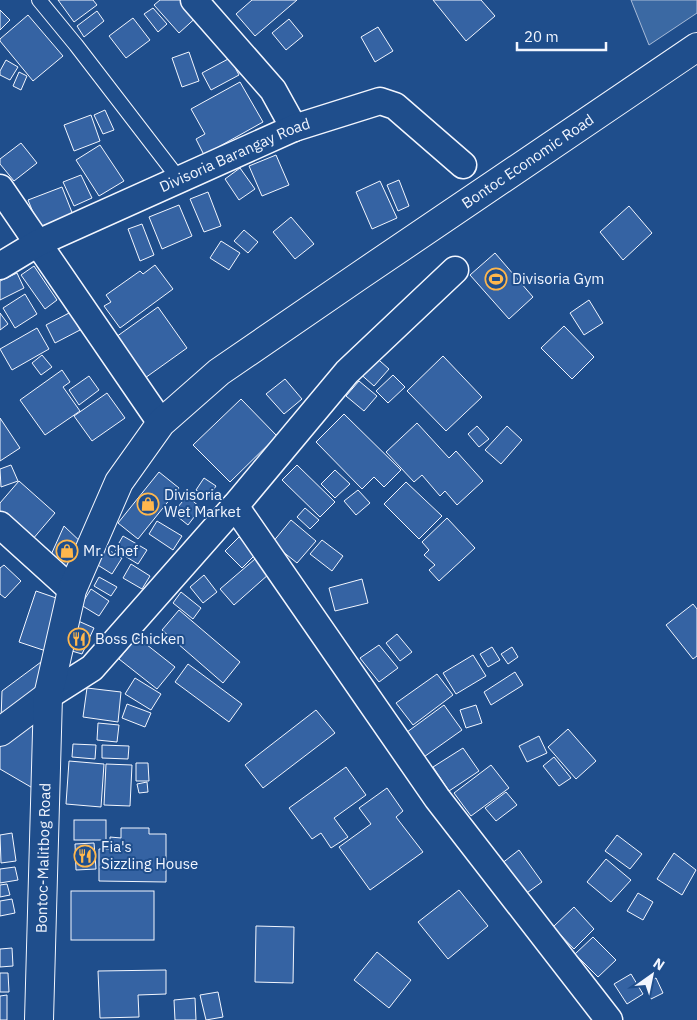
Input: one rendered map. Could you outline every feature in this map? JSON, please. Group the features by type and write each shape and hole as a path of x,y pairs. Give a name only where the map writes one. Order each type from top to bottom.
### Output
{"main road":[{"name":"Bontoc Economic Road","path":"161,423 219,372 697,47"},
{"name":"Bontoc-Malitbog Road","path":"39,1020 48,696 72,590 119,482 161,423"},
{"path":"0,732 48,696"}],"street":[{"path":"194,0 273,90 294,128"},
{"name":"Divisoria Barangay Road","path":"0,266 38,243 294,128 380,101 395,106 463,165"},
{"path":"0,188 161,423"},
{"path":"48,696 92,668 235,506 347,372 455,270"},
{"path":"235,506 437,798 609,1020"},
{"path":"0,525 72,590"}],"lane":[{"path":"39,0 179,179"}],"water":[{"path":"631,0 697,0 697,13 649,45"}],"building":[{"path":"58,0 93,0 97,5 74,22"},
{"path":"160,0 187,0 200,14 179,33 154,5"},
{"path":"252,0 297,0 255,36 236,14"},
{"path":"433,0 481,0 495,16 466,41"},
{"path":"153,8 167,24 158,32 144,14"},
{"path":"0,10 10,20 0,30"},
{"path":"97,11 104,21 84,37 77,26"},
{"path":"28,15 63,56 33,81 0,41"},
{"path":"133,18 150,40 126,58 109,36"},
{"path":"289,19 303,36 286,50 272,33"},
{"path":"378,27 393,51 375,62 361,37"},
{"path":"189,52 199,81 182,87 172,58"},
{"path":"230,58 239,75 211,90 202,73"},
{"path":"6,60 18,67 10,80 0,75"},
{"path":"19,72 27,76 21,90 13,86"},
{"path":"240,82 263,122 204,155 196,139 205,134 191,109"},
{"path":"105,110 114,130 103,134 94,115"},
{"path":"91,115 100,141 74,151 64,125"},
{"path":"21,143 37,163 14,181 0,164 0,159"},
{"path":"100,145 124,181 99,196 76,160"},
{"path":"276,155 289,185 262,196 249,166"},
{"path":"240,168 255,189 239,200 225,179"},
{"path":"81,175 92,198 74,206 63,182"},
{"path":"399,180 409,206 398,211 387,185"},
{"path":"380,181 397,218 372,229 356,192"},
{"path":"62,187 73,215 39,227 28,200"},
{"path":"208,192 221,226 204,232 190,199"},
{"path":"179,205 192,236 162,249 149,217"},
{"path":"629,206 652,233 623,260 600,232"},
{"path":"291,217 314,244 295,259 273,232"},
{"path":"142,224 154,255 140,261 128,229"},
{"path":"244,230 258,242 248,253 234,241"},
{"path":"221,241 240,253 229,270 210,258"},
{"path":"495,253 533,297 509,319 470,275"},
{"path":"155,265 173,289 120,328 104,306 111,302 106,295 140,271 143,274"},
{"path":"34,266 57,300 45,309 21,275"},
{"path":"17,273 24,288 0,300 0,281"},
{"path":"25,294 37,314 15,328 3,308"},
{"path":"589,300 603,323 584,335 570,313"},
{"path":"158,307 187,348 145,378 116,337"},
{"path":"71,312 80,330 55,343 46,325"},
{"path":"0,313 8,324 0,330"},
{"path":"564,326 594,357 572,379 541,348"},
{"path":"37,328 49,349 12,370 0,349"},
{"path":"372,354 389,369 374,386 357,371"},
{"path":"42,355 52,367 41,375 32,363"},
{"path":"443,356 482,397 446,431 407,391"},
{"path":"62,370 70,382 63,387 80,411 45,435 20,400"},
{"path":"393,375 405,387 388,403 376,391"},
{"path":"89,376 99,390 79,405 69,390"},
{"path":"285,379 302,399 284,414 266,394"},
{"path":"359,381 377,396 364,411 346,396"},
{"path":"107,393 125,418 92,441 74,416"},
{"path":"241,399 277,436 230,482 193,445"},
{"path":"344,414 401,470 384,487 374,477 362,489 316,442"},
{"path":"0,418 20,448 0,461"},
{"path":"417,423 449,458 456,451 483,481 457,505 445,491 440,496 422,475 414,482 386,452"},
{"path":"477,426 489,439 479,447 468,434"},
{"path":"507,426 522,440 501,464 485,450"},
{"path":"11,465 18,481 1,487 0,469"},
{"path":"297,465 335,502 320,517 282,480"},
{"path":"335,470 350,484 335,498 321,484"},
{"path":"159,472 179,488 138,539 118,523"},
{"path":"204,478 216,486 208,498 196,490"},
{"path":"19,481 55,513 32,540 0,512 0,503"},
{"path":"406,482 442,516 419,539 384,504"},
{"path":"358,490 370,503 356,515 344,501"},
{"path":"187,496 201,508 188,525 173,513"},
{"path":"305,508 319,520 310,529 297,517"},
{"path":"447,518 475,548 439,581 429,570 435,565 424,555 429,550 422,542"},
{"path":"291,520 316,541 297,563 272,543"},
{"path":"157,521 182,536 173,550 149,534"},
{"name":"Mr. Chef","path":"64,526 85,546 69,578 50,557"},
{"path":"123,536 147,550 138,564 115,550"},
{"path":"239,537 256,554 242,568 225,551"},
{"path":"322,540 343,556 332,571 310,554"},
{"path":"102,546 122,558 112,574 93,562"},
{"path":"255,559 269,574 234,605 220,589"},
{"path":"131,564 150,576 142,589 123,578"},
{"path":"4,565 21,581 5,598 0,594 0,568"},
{"path":"204,575 217,592 203,603 190,587"},
{"path":"99,577 117,587 111,596 94,586"},
{"path":"362,579 368,603 335,611 329,588"},
{"path":"91,589 109,601 99,616 81,605"},
{"path":"36,591 62,600 46,651 19,642"},
{"path":"181,592 201,608 193,619 173,603"},
{"path":"693,604 697,609 697,656 693,659 666,625"},
{"path":"179,610 240,662 223,683 162,630"},
{"name":"Boss Chicken","path":"76,620 94,628 82,654 65,649"},
{"path":"397,634 412,652 400,661 386,643"},
{"path":"137,637 175,667 157,689 119,659"},
{"path":"379,645 398,668 379,682 360,658"},
{"path":"492,647 500,660 488,667 480,654"},
{"path":"512,647 518,657 508,664 501,654"},
{"path":"473,655 486,676 456,694 443,673"},
{"path":"41,662 41,690 1,720 2,691"},
{"path":"188,664 242,704 229,722 175,682"},
{"path":"515,672 523,685 491,705 484,692"},
{"path":"437,674 453,695 413,725 396,703"},
{"path":"135,678 161,694 151,710 125,694"},
{"path":"87,688 121,692 118,722 83,717"},
{"path":"127,704 151,713 145,727 122,718"},
{"path":"444,705 462,730 421,759 403,735"},
{"path":"476,705 482,723 466,728 460,710"},
{"path":"41,710 36,790 0,769 0,744"},
{"path":"316,710 335,733 263,788 245,765"},
{"path":"98,723 119,725 117,742 97,740"},
{"path":"568,729 596,761 576,779 548,747"},
{"path":"539,736 547,753 527,762 519,746"},
{"path":"73,744 96,745 95,759 72,757"},
{"path":"102,745 129,746 128,759 102,758"},
{"path":"463,748 479,771 449,791 433,767"},
{"path":"554,757 571,778 559,786 543,766"},
{"path":"69,761 104,764 101,807 66,804"},
{"path":"136,763 148,763 149,781 136,781"},
{"path":"106,764 132,765 130,806 104,805"},
{"path":"491,765 509,788 471,816 454,793"},
{"path":"346,767 366,795 334,818 348,837 331,848 321,833 312,839 289,808"},
{"path":"147,782 148,792 139,793 137,784"},
{"path":"387,788 403,811 396,817 423,852 370,890 339,847 371,824 359,808"},
{"path":"506,792 517,805 496,821 485,808"},
{"path":"74,820 106,820 106,840 74,840"},
{"path":"121,828 149,828 149,834 166,834 166,882 99,881 99,849 110,849 110,837 121,838"},
{"path":"12,833 16,861 1,863 0,835"},
{"path":"617,835 642,854 630,869 605,851"},
{"name":"Fia's Sizzling House","path":"94,843 96,869 76,870 75,844"},
{"path":"519,850 542,882 524,895 501,864"},
{"path":"674,853 696,870 682,895 657,879"},
{"path":"606,859 631,880 611,902 587,882"},
{"path":"15,867 18,880 0,883 0,869"},
{"path":"7,884 10,895 0,897 0,885"},
{"path":"459,890 488,926 448,959 418,922"},
{"path":"71,891 154,891 154,940 71,940"},
{"path":"638,893 653,902 643,920 627,911"},
{"path":"12,899 15,913 0,916 0,901"},
{"path":"574,907 594,929 574,949 553,927"},
{"path":"256,926 294,927 293,983 255,982"},
{"path":"593,937 616,960 598,977 575,954"},
{"path":"12,948 13,966 0,967 0,949"},
{"path":"377,952 411,980 389,1008 354,980"},
{"path":"166,970 166,994 138,995 139,1017 100,1018 98,971"},
{"path":"0,973 8,973 9,992 0,992"},
{"path":"631,974 643,994 627,1004 614,984"},
{"path":"656,978 663,993 651,999 644,984"},
{"path":"218,992 223,1017 206,1020 200,995"},
{"path":"7,995 7,1020 0,1020 0,996"},
{"path":"195,998 196,1020 175,1020 174,1000"}],"place":[{"name":"Divisoria Gym","path":"496,279"},
{"name":"Divisoria Wet Market","path":"148,504"},
{"name":"Mr. Chef","path":"67,551"},
{"name":"Boss Chicken","path":"79,639"},
{"name":"Fia's Sizzling House","path":"85,856"}]}
